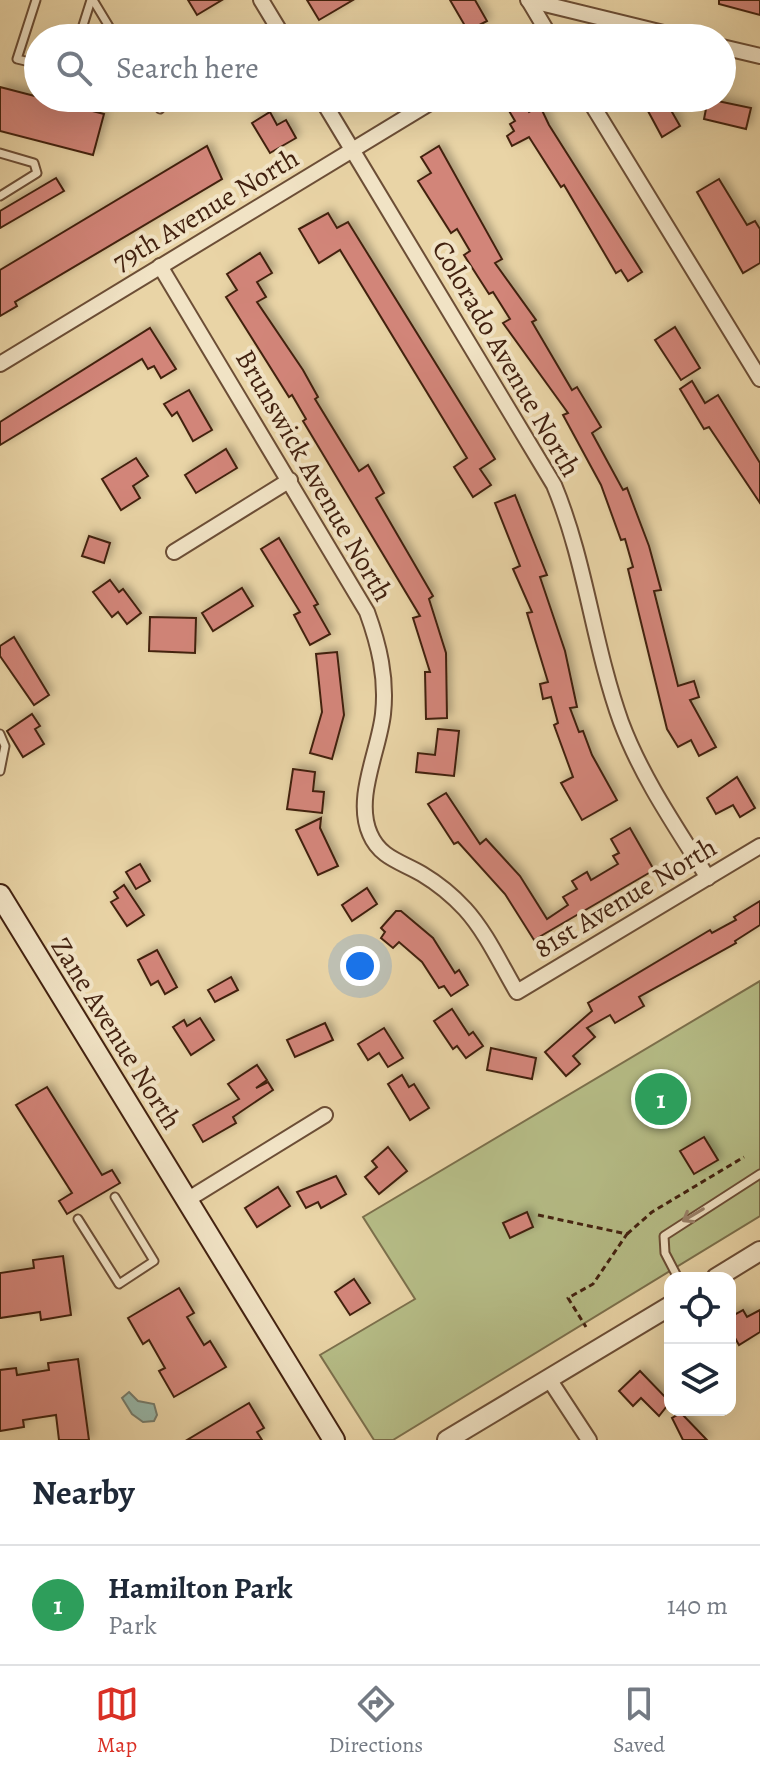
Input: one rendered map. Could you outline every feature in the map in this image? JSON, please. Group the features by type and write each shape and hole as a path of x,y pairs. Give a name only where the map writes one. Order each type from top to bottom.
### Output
{"main road":[{"name":"Zane Avenue North","path":"1,899 334,1440"}],"street":[{"path":"261,0 276,24"},
{"path":"528,0 539,24"},
{"path":"528,0 627,24"},
{"path":"736,50 760,56"},
{"name":"Colorado Avenue North","path":"329,112 554,485 572,528 609,681 630,743 653,790 708,878"},
{"name":"79th Avenue North","path":"0,364 415,112"},
{"path":"597,112 760,379"},
{"name":"Brunswick Avenue North","path":"160,266 352,581 379,643 384,676 384,711 365,800 370,836 388,857 422,874 467,911 517,992"},
{"path":"174,552 290,480"},
{"name":"81st Avenue North","path":"517,992 760,846"},
{"path":"187,1200 325,1115"},
{"path":"726,1272 760,1251"},
{"path":"447,1440 664,1310"},
{"path":"549,1379 589,1440"}],"lane":[{"path":"28,24 36,0"},
{"path":"84,24 92,0"},
{"path":"92,0 107,24"},
{"path":"24,37 17,59 24,61"},
{"path":"0,153 34,163 37,173 0,196"},
{"path":"0,734 5,746 0,771"},
{"path":"675,1272 665,1253 664,1236 760,1174"},
{"path":"78,1219 119,1284 154,1261 115,1197"}],"path":[{"path":"586,1327 568,1298 593,1284 627,1234 652,1212 744,1157"},
{"path":"538,1215 627,1234"}],"green space":[{"path":"760,981 760,1216 393,1440 374,1440 320,1355 415,1299 363,1217"}],"shaded area":[{"path":"129,1392 138,1401 154,1404 157,1415 154,1421 143,1422 132,1414 122,1398"}],"building":[{"path":"188,0 222,0 197,15"},
{"path":"307,0 353,0 319,20"},
{"path":"450,0 475,0 487,21 464,24"},
{"path":"719,0 760,0 760,15 719,4"},
{"path":"0,87 24,93 24,112 104,114 93,155 0,131"},
{"path":"736,105 751,108 746,129 704,119 705,112 736,112"},
{"path":"270,112 277,125 286,120 296,138 270,153 252,123"},
{"path":"510,112 543,112 642,272 628,281 621,270 616,273 564,185 561,187 529,137 512,146 507,136 514,131 510,124 515,121"},
{"path":"649,112 672,112 680,126 662,137"},
{"path":"207,146 222,179 15,302 17,306 0,316 0,270"},
{"path":"439,146 502,259 495,263 536,320 532,322 572,390 577,387 601,427 592,433 623,490 627,488 649,546 661,590 654,591 678,686 694,681 699,697 690,700 716,747 699,756 691,740 678,747 667,729 628,569 633,567 625,539 621,540 601,485 563,415 568,413 503,323 510,319 493,292 489,294 464,255 470,251 457,229 451,233 418,181 431,173 421,157"},
{"path":"56,178 64,191 0,228 0,211"},
{"path":"719,179 747,225 755,221 760,229 760,263 743,273 697,192"},
{"path":"328,213 337,228 348,222 495,459 480,469 491,485 473,497 454,467 467,458 340,250 319,263 299,229"},
{"path":"260,253 272,273 257,282 266,297 257,302 303,370 318,397 315,399 359,471 368,465 384,493 376,498 433,596 429,599 446,653 447,718 426,719 425,672 430,672 413,618 420,616 303,421 306,419 292,395 289,397 226,297 237,290 227,274"},
{"path":"675,327 700,368 681,380 655,340"},
{"path":"150,328 176,369 161,378 154,366 148,369 142,359 0,445 0,422"},
{"path":"692,381 705,403 718,395 760,463 760,503 709,427 704,429 680,389"},
{"path":"189,390 212,430 193,441 177,412 172,416 164,404"},
{"path":"226,449 237,468 196,493 185,475"},
{"path":"136,458 148,476 133,486 140,498 121,510 102,479"},
{"path":"515,495 547,575 540,577 565,651 577,707 570,708 579,732 583,731 592,755 617,800 582,820 561,783 573,777 554,725 558,723 551,697 543,699 540,684 548,682 527,613 532,612 513,569 520,566 495,503"},
{"path":"89,536 110,543 104,563 82,556"},
{"path":"279,538 318,604 314,606 330,634 310,645 294,615 300,612 261,549"},
{"path":"110,580 119,592 123,589 141,613 127,624 118,612 112,617 93,592"},
{"path":"242,588 253,606 213,631 202,613"},
{"path":"150,617 196,618 195,653 149,651"},
{"path":"14,637 49,695 34,705 0,656 0,646"},
{"path":"337,652 344,715 332,759 310,753 322,712 316,654"},
{"path":"32,714 40,726 35,729 44,744 23,757 7,731"},
{"path":"438,729 459,731 454,776 416,772 418,753 435,755"},
{"path":"293,769 315,772 313,791 324,792 322,813 287,809"},
{"path":"737,777 755,808 740,817 733,805 716,814 707,798"},
{"path":"446,793 480,844 486,839 520,876 547,919 568,905 563,897 577,889 572,881 587,872 591,880 618,864 613,856 619,853 611,839 630,828 654,870 534,940 505,894 458,842 454,844 428,804"},
{"path":"321,818 320,828 338,866 318,875 296,830"},
{"path":"140,864 150,881 136,889 126,872"},
{"path":"124,885 144,915 127,926 111,902 118,898 114,892"},
{"path":"367,888 377,904 352,921 342,905"},
{"path":"760,901 760,925 736,943 639,997 644,1006 615,1023 610,1015 587,1028 595,1037 573,1056 580,1064 566,1076 545,1052 592,1011 588,1003 710,930 712,933 736,920 734,917"},
{"path":"396,911 401,911 433,938 455,973 459,970 468,985 451,996 444,986 439,988 422,962 399,942 393,948 381,938 385,932 381,928"},
{"path":"157,950 177,987 165,994 158,981 151,985 138,960"},
{"path":"231,977 238,990 215,1002 208,990"},
{"path":"452,1009 469,1035 473,1032 483,1046 466,1058 457,1046 453,1049 434,1021"},
{"path":"200,1018 214,1040 191,1055 173,1027 184,1020 187,1026"},
{"path":"325,1023 333,1040 295,1057 287,1040"},
{"path":"384,1028 403,1058 388,1067 379,1053 368,1060 358,1044"},
{"path":"491,1048 536,1058 532,1079 487,1070"},
{"path":"257,1065 267,1080 256,1088 268,1082 273,1090 233,1117 236,1123 203,1142 193,1125 239,1099 228,1084"},
{"path":"402,1075 409,1087 414,1084 429,1108 410,1120 388,1084"},
{"path":"47,1087 102,1175 112,1170 120,1183 67,1214 59,1201 72,1193 16,1105"},
{"path":"704,1137 718,1160 694,1174 680,1151"},
{"path":"388,1147 407,1171 379,1194 365,1177 377,1167 372,1161"},
{"path":"336,1176 346,1194 321,1208 318,1202 306,1208 297,1192"},
{"path":"278,1187 290,1206 257,1227 245,1208"},
{"path":"527,1212 533,1227 510,1238 503,1223"},
{"path":"63,1256 71,1315 41,1320 40,1312 0,1318 0,1273 34,1268 33,1260"},
{"path":"354,1279 370,1303 350,1315 335,1292"},
{"path":"179,1288 194,1313 187,1317 204,1345 210,1341 226,1367 174,1397 159,1371 165,1368 149,1340 143,1344 128,1318"},
{"path":"743,1310 747,1317 760,1310 760,1332 739,1345 736,1340 736,1314"},
{"path":"78,1359 89,1440 59,1440 56,1415 23,1420 24,1427 0,1431 0,1370 16,1368 17,1375 49,1370 48,1363"},
{"path":"640,1371 664,1396 664,1410 659,1416 641,1398 633,1406 619,1391"},
{"path":"249,1403 264,1428 257,1432 262,1440 187,1440"},
{"path":"684,1416 707,1440 683,1440 672,1418"}],"place":[{"name":"Hamilton Park","path":"661,1099"}]}
